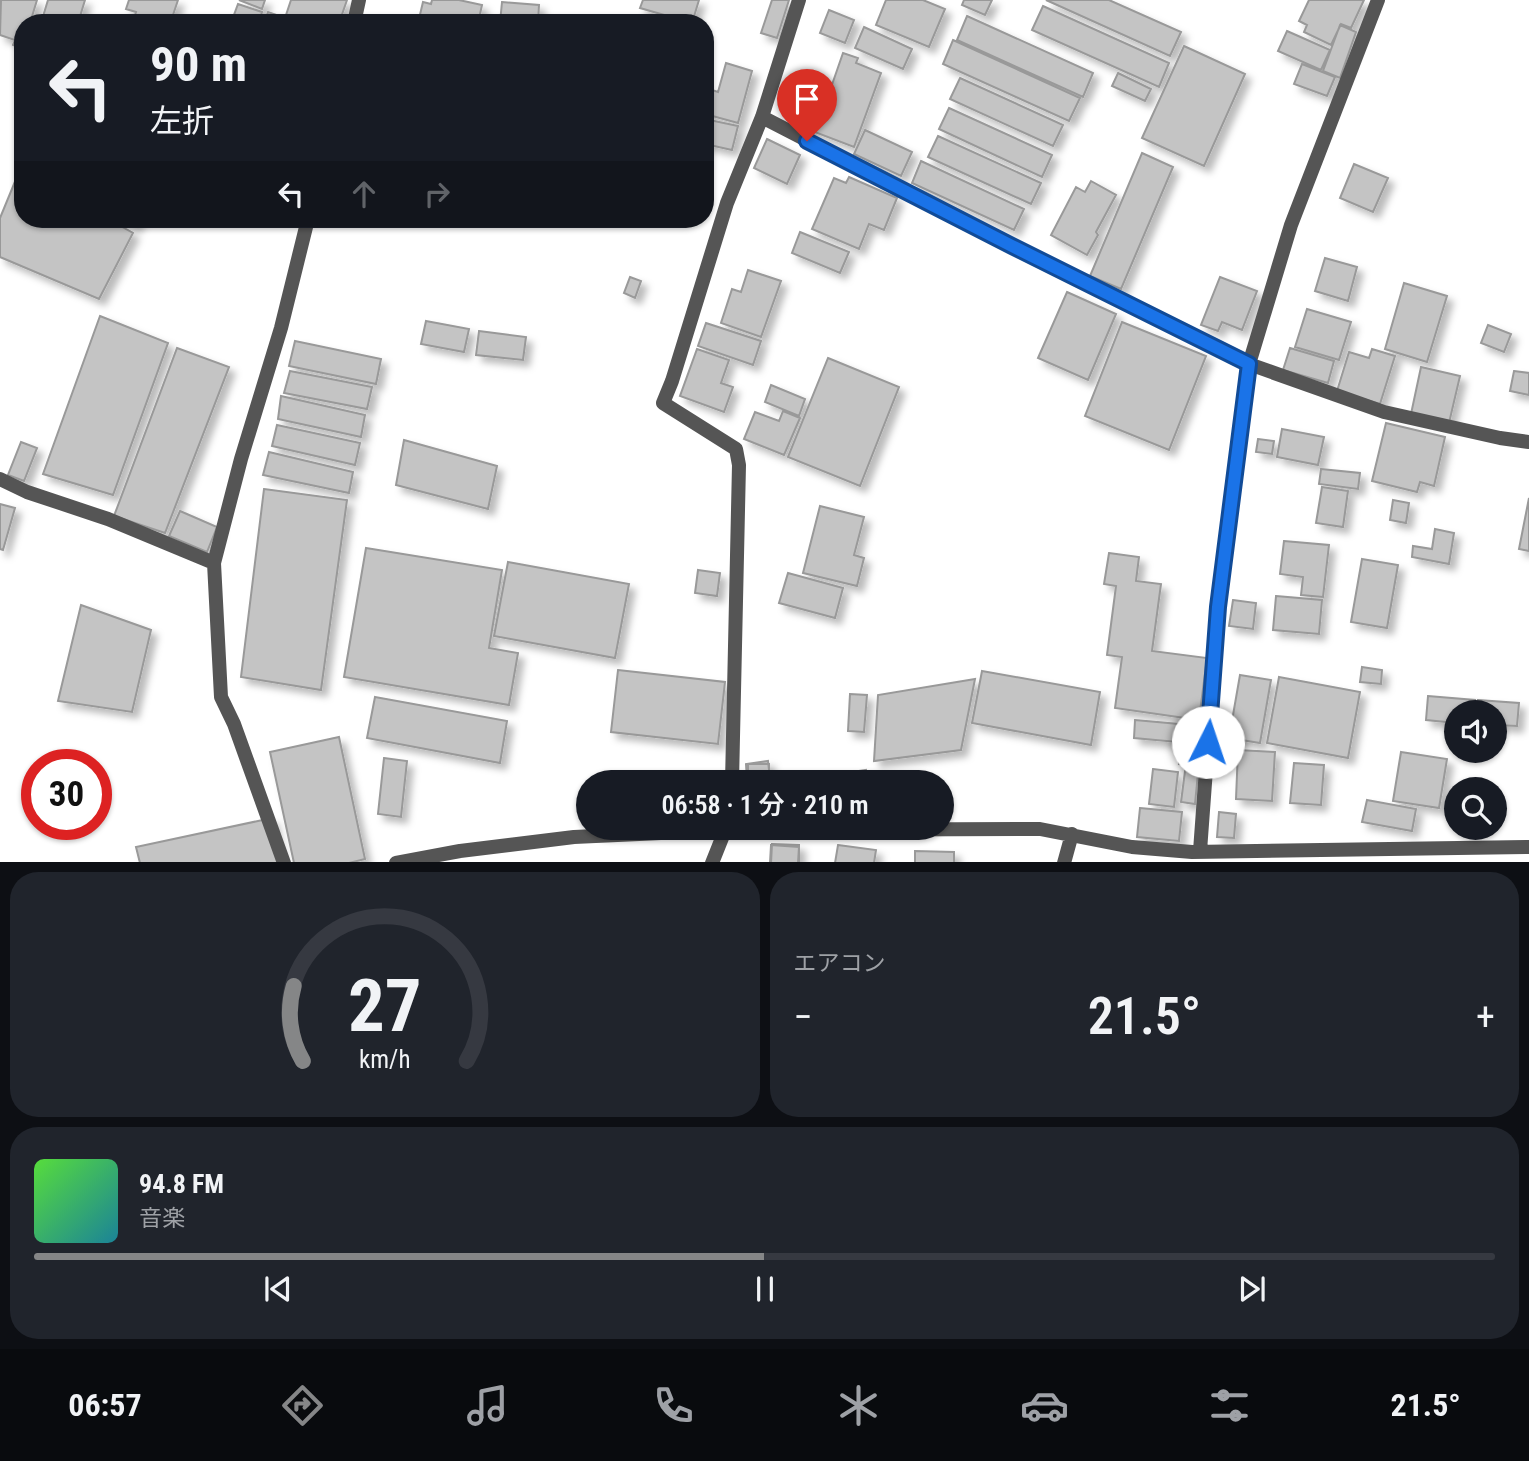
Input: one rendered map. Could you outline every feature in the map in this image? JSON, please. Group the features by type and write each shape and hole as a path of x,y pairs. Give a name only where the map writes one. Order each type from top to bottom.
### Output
{"street":[{"path":"732,770 739,465 736,449 663,404 727,204 762,117 800,0"},
{"path":"1195,855 1218,607 1249,364 1291,225 1378,0"},
{"path":"762,117 1249,364 1384,412 1529,442"},
{"path":"284,862 234,724 221,697 214,563 241,459 281,328 306,228"},
{"path":"0,479 27,492 108,519 214,563"},
{"path":"954,829 1040,829 1132,847 1195,855 1529,847"},
{"path":"1064,862 1072,834"},
{"path":"401,862 460,851 576,837"},
{"path":"712,862 721,840"}],"building":[{"path":"1,0 37,0 33,14 14,14 14,40 0,35"},
{"path":"48,0 85,0 81,14 44,14"},
{"path":"129,0 178,0 173,14 135,14 126,9"},
{"path":"239,0 265,0 262,9"},
{"path":"291,0 347,0 342,14 286,14"},
{"path":"432,0 459,0 482,5 480,14 420,14 423,2 431,4"},
{"path":"643,0 699,0 695,14 661,14 640,8"},
{"path":"772,0 789,0 777,38 761,33"},
{"path":"886,0 923,0 945,9 929,47 876,25"},
{"path":"964,0 992,0 985,15 962,5"},
{"path":"1046,0 1109,0 1181,32 1170,56"},
{"path":"1309,0 1364,0 1351,28 1341,24 1331,45 1304,32 1307,25 1299,21"},
{"path":"502,2 539,5 538,14 501,14"},
{"path":"238,4 262,12 261,14 234,14"},
{"path":"1043,6 1169,63 1159,87 1032,30"},
{"path":"829,10 854,20 845,43 820,33"},
{"path":"967,16 1093,73 1083,97 957,40"},
{"path":"1340,25 1356,32 1340,78 1323,71"},
{"path":"864,27 912,49 903,69 855,48"},
{"path":"1287,31 1330,50 1321,70 1278,51"},
{"path":"953,40 1080,98 1069,121 943,64"},
{"path":"1184,46 1245,74 1204,166 1142,138"},
{"path":"843,53 858,58 856,63 881,73 854,147 791,123 802,93 826,102"},
{"path":"726,63 752,71 738,123 714,116 714,91 718,92"},
{"path":"1302,64 1335,77 1327,96 1294,84"},
{"path":"1118,73 1151,89 1145,101 1112,86"},
{"path":"960,78 1063,125 1053,146 950,99"},
{"path":"949,108 1052,155 1042,177 939,129"},
{"path":"714,121 738,126 732,150 714,146"},
{"path":"865,130 912,152 901,176 854,154"},
{"path":"938,136 1041,183 1031,204 928,157"},
{"path":"767,139 800,155 787,184 754,168"},
{"path":"1142,153 1173,167 1121,289 1090,276"},
{"path":"921,161 1024,209 1014,230 912,183"},
{"path":"1354,164 1388,178 1373,212 1340,198"},
{"path":"849,177 897,198 884,230 869,224 859,249 812,229 834,178 846,183"},
{"path":"1091,181 1116,195 1087,255 1051,235 1076,187 1085,192"},
{"path":"14,184 14,228 124,228 133,233 99,299 0,257 0,218"},
{"path":"800,232 849,252 840,273 792,253"},
{"path":"1325,258 1357,267 1348,301 1315,291"},
{"path":"748,270 781,281 761,337 721,323 732,289 741,292"},
{"path":"630,277 641,281 635,298 624,293"},
{"path":"1220,277 1257,291 1242,330 1222,322 1218,331 1201,325"},
{"path":"1404,283 1447,296 1427,362 1385,349"},
{"path":"1067,292 1116,314 1088,380 1038,358"},
{"path":"1307,309 1351,322 1339,360 1295,347"},
{"path":"100,316 168,343 113,495 43,474"},
{"path":"426,321 469,329 464,352 421,344"},
{"path":"1122,322 1206,356 1169,450 1085,416"},
{"path":"706,323 761,341 753,365 698,346"},
{"path":"1488,325 1511,334 1504,352 1481,343"},
{"path":"479,331 526,337 523,360 476,355"},
{"path":"295,341 381,359 376,384 289,366"},
{"path":"177,348 229,367 165,533 114,516"},
{"path":"1290,348 1334,361 1328,383 1283,370"},
{"path":"697,349 729,360 721,383 733,387 724,412 680,396"},
{"path":"1372,349 1395,356 1380,404 1337,391 1349,352 1369,358"},
{"path":"828,358 899,387 860,486 788,457"},
{"path":"1421,367 1460,376 1449,423 1411,414"},
{"path":"290,371 372,387 367,409 284,393"},
{"path":"1514,371 1529,373 1529,395 1510,391"},
{"path":"771,385 805,399 799,416 765,402"},
{"path":"281,396 365,415 361,437 278,419"},
{"path":"783,411 800,418 784,455 744,439 755,412 779,421"},
{"path":"1386,423 1445,437 1434,486 1420,482 1417,492 1372,481"},
{"path":"277,425 360,443 355,465 272,446"},
{"path":"1282,429 1324,437 1318,465 1277,457"},
{"path":"1258,439 1274,441 1272,454 1256,452"},
{"path":"404,440 497,466 488,509 396,485"},
{"path":"21,442 37,448 24,481 8,475"},
{"path":"269,452 353,472 349,493 263,475"},
{"path":"1321,469 1360,473 1358,489 1319,484"},
{"path":"1322,487 1348,491 1343,527 1316,523"},
{"path":"264,489 347,500 321,690 241,677"},
{"path":"1529,498 1529,551 1519,549"},
{"path":"1393,500 1409,503 1406,523 1390,520"},
{"path":"0,504 15,508 3,550 0,549"},
{"path":"820,506 864,517 854,555 864,558 857,586 803,573"},
{"path":"180,511 217,527 207,552 169,536"},
{"path":"1435,529 1454,533 1449,564 1412,557 1413,546 1432,549"},
{"path":"1284,541 1329,545 1323,597 1301,595 1303,577 1280,574"},
{"path":"366,548 502,570 489,648 518,653 509,705 344,677"},
{"path":"1109,553 1139,557 1136,581 1161,584 1152,651 1207,658 1199,720 1115,708 1122,657 1107,655 1116,586 1104,584"},
{"path":"1362,559 1398,565 1387,628 1351,622"},
{"path":"508,562 629,584 615,658 494,636"},
{"path":"698,570 720,573 717,596 695,593"},
{"path":"788,573 843,588 835,618 779,603"},
{"path":"1276,596 1322,600 1319,634 1273,630"},
{"path":"1233,600 1256,603 1253,629 1229,626"},
{"path":"81,605 151,630 132,712 58,701"},
{"path":"1362,667 1382,670 1381,684 1360,682"},
{"path":"618,670 725,682 718,744 611,732"},
{"path":"982,671 1100,692 1091,745 972,723"},
{"path":"1240,675 1271,680 1260,743 1229,738"},
{"path":"1279,677 1360,692 1348,758 1267,743"},
{"path":"975,679 961,750 874,761 878,695"},
{"path":"850,694 867,695 864,732 848,731"},
{"path":"1428,696 1475,700 1444,700 1444,722 1426,720"},
{"path":"375,697 507,721 500,763 367,738"},
{"path":"1507,702 1519,703 1517,726 1507,726"},
{"path":"1135,720 1179,724 1177,742 1134,738"},
{"path":"1182,732 1201,734 1199,766 1179,764"},
{"path":"339,737 365,859 353,862 294,862 270,752"},
{"path":"1238,750 1275,752 1272,801 1236,799"},
{"path":"1401,752 1444,759 1446,763 1439,808 1393,801"},
{"path":"384,758 407,761 401,817 378,814"},
{"path":"768,761 769,770 746,770 746,764"},
{"path":"1294,763 1324,765 1321,805 1290,803"},
{"path":"748,764 769,764 769,770 748,770"},
{"path":"1153,769 1178,772 1174,807 1149,804"},
{"path":"1185,771 1198,773 1195,804 1181,802"},
{"path":"1367,800 1416,809 1412,831 1362,822"},
{"path":"1140,808 1182,812 1179,841 1137,837"},
{"path":"1219,812 1236,814 1234,838 1217,837"},
{"path":"272,818 281,862 140,862 136,847"},
{"path":"772,844 799,845 799,862 771,862"},
{"path":"771,845 799,847 798,862 770,862"},
{"path":"838,845 876,850 874,862 835,862"},
{"path":"915,851 954,852 954,862 915,862"}],"route":[{"path":"807,141 1249,364 1218,607 1208,742"}]}
